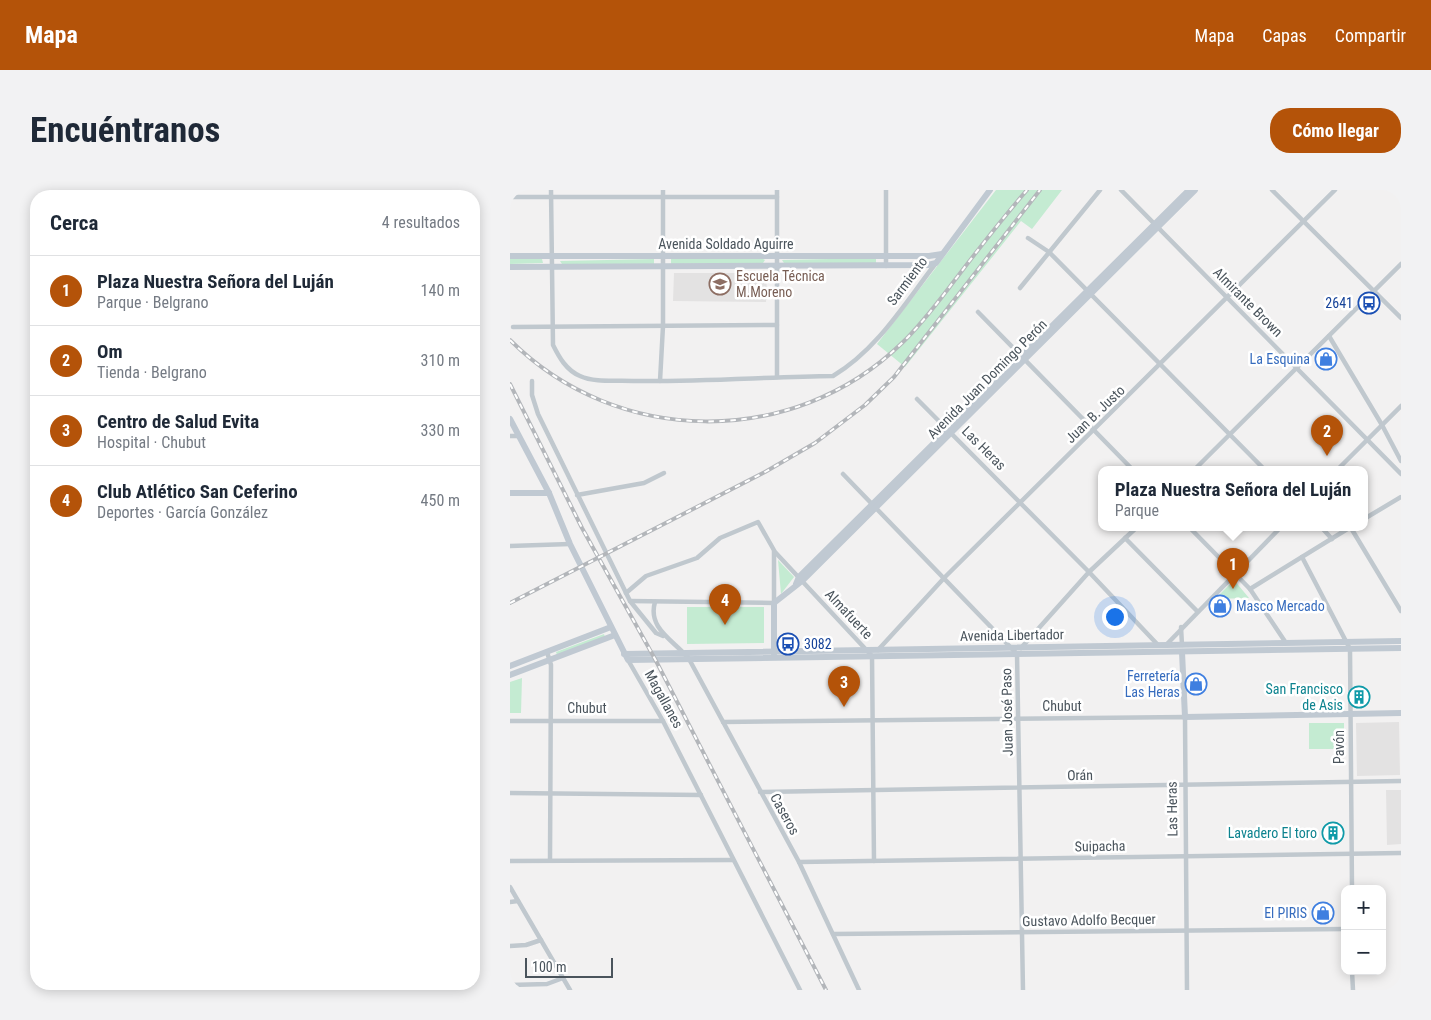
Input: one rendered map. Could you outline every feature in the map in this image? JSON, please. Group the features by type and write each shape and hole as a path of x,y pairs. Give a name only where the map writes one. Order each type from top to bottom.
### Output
{"main road":[{"name":"Sarmiento","path":"936,263 990,190"},
{"name":"Avenida Juan Domingo Perón","path":"1157,225 1189,190"},
{"name":"Avenida Juan Domingo Perón","path":"774,603 799,581 1157,225 1195,190"},
{"name":"Avenida Soldado Aguirre","path":"510,256 886,256 942,254"},
{"name":"Avenida Soldado Aguirre","path":"510,267 886,266 936,263"},
{"name":"Magallanes","path":"510,419 548,493 570,544 626,657"},
{"path":"510,493 548,493"},
{"path":"774,603 774,654"},
{"path":"510,666 611,627"},
{"path":"510,675 615,635"},
{"name":"Avenida Libertador","path":"626,657 689,659 867,650 1158,645 1182,648 1349,645 1401,641"},
{"name":"Avenida Libertador","path":"626,657 684,652 872,656 1017,654 1286,643 1401,648"},
{"name":"Las Heras","path":"1182,648 1185,717"},
{"name":"Chubut","path":"1185,717 1401,713"}],"street":[{"path":"551,190 551,327 553,345 559,357 569,370 593,380 660,381 777,377 777,190"},
{"path":"660,381 664,266 663,190"},
{"path":"886,190 886,266"},
{"path":"1020,288 1100,190"},
{"name":"Almirante Brown","path":"1122,190 1401,474"},
{"path":"1272,190 1401,318"},
{"name":"Juan B. Justo","path":"872,656 945,577 1160,366 1335,190"},
{"path":"510,197 777,197"},
{"path":"1028,238 1049,252 1261,466"},
{"name":"Sarmiento","path":"777,377 833,376 849,367 876,342 936,263"},
{"path":"1198,466 1401,264"},
{"path":"978,312 1130,466"},
{"path":"513,327 564,325 777,325"},
{"path":"1329,336 1382,425 1401,461"},
{"name":"Caseros","path":"532,380 532,395 538,414 630,601 656,633 665,637 684,652 689,659 799,862 859,990"},
{"name":"Las Heras","path":"917,399 1089,572 1158,645"},
{"path":"1341,466 1401,406"},
{"path":"510,436 519,436"},
{"path":"577,495 644,483 664,473"},
{"name":"Juan José Paso","path":"843,474 945,577 1017,654 1023,990"},
{"path":"1368,517 1401,497"},
{"name":"Almafuerte","path":"626,593 646,576 697,558 720,538 758,522 774,550 799,581 872,656 874,860"},
{"path":"1017,654 1089,572 1133,531"},
{"path":"1193,531 1250,589 1286,643"},
{"path":"1166,645 1197,611 1277,531"},
{"path":"1325,531 1332,539"},
{"path":"1250,589 1345,531"},
{"path":"1352,531 1401,610"},
{"path":"1126,538 1197,611"},
{"path":"510,546 570,544"},
{"path":"630,601 774,603 774,550"},
{"name":"Pavón","path":"1302,557 1349,645 1352,885"},
{"path":"655,602 653,610 655,621 665,637"},
{"name":"Las Heras","path":"1182,627 1182,648"},
{"path":"547,652 551,660 550,860"},
{"name":"Magallanes","path":"626,657 663,721 702,795 800,990"},
{"name":"Las Heras","path":"1185,717 1187,990"},
{"name":"Chubut","path":"723,722 1185,717"},
{"name":"Chubut","path":"510,721 663,721"},
{"name":"Orán","path":"760,792 1401,781"},
{"path":"510,793 702,795"},
{"name":"Suipacha","path":"799,862 1401,853"},
{"path":"510,861 733,860"},
{"path":"510,887 570,990"},
{"path":"510,902 518,901"},
{"name":"Gustavo Adolfo Becquer","path":"833,934 1341,928"},
{"path":"510,946 526,945 541,940"},
{"path":"1352,975 1353,990"},
{"path":"510,985 547,984 563,978"}],"shaded area":[{"name":"Escuela Técnica M.Moreno","path":"674,273 767,273 766,302 673,301"},
{"path":"1399,722 1400,775 1357,776 1356,723"},
{"path":"1386,790 1401,790 1401,844 1387,845"}],"green space":[{"path":"996,190 1062,190 1032,229 1021,221 905,367 877,344"},
{"path":"876,258 876,263 784,263 782,260"},
{"path":"510,259 542,259 543,263 510,264"},
{"path":"654,259 654,264 562,264 560,261"},
{"path":"671,259 765,260 763,263 671,264"},
{"path":"778,560 794,577 781,594"},
{"path":"1234,580 1249,598 1215,599"},
{"path":"687,607 764,607 764,643 687,644"},
{"path":"604,634 605,637 557,655 556,652"},
{"path":"522,678 521,713 510,713 510,682"},
{"path":"1309,723 1344,723 1344,749 1309,749"}],"railway":[{"path":"510,340 553,375 601,401 652,416 705,421 758,417 810,402 858,378 902,343 932,310 1027,190"},
{"path":"510,603 765,472 815,443 865,405 894,377 1040,190"},
{"path":"510,384 582,528 655,659 826,990"}],"place":[{"name":"Escuela Técnica M.Moreno","path":"720,284"},
{"name":"2641","path":"1369,303"},
{"name":"La Esquina","path":"1326,359"},
{"name":"Om","path":"1327,456"},
{"name":"Plaza Nuestra Señora del Luján","path":"1233,589"},
{"name":"Masco Mercado","path":"1220,606"},
{"name":"Club Atlético San Ceferino","path":"725,625"},
{"name":"3082","path":"788,644"},
{"name":"Ferretería Las Heras","path":"1196,684"},
{"name":"San Francisco de Asis","path":"1359,697"},
{"name":"Centro de Salud Evita","path":"844,707"},
{"name":"Lavadero El toro","path":"1333,833"},
{"name":"El PIRIS","path":"1323,913"}]}
